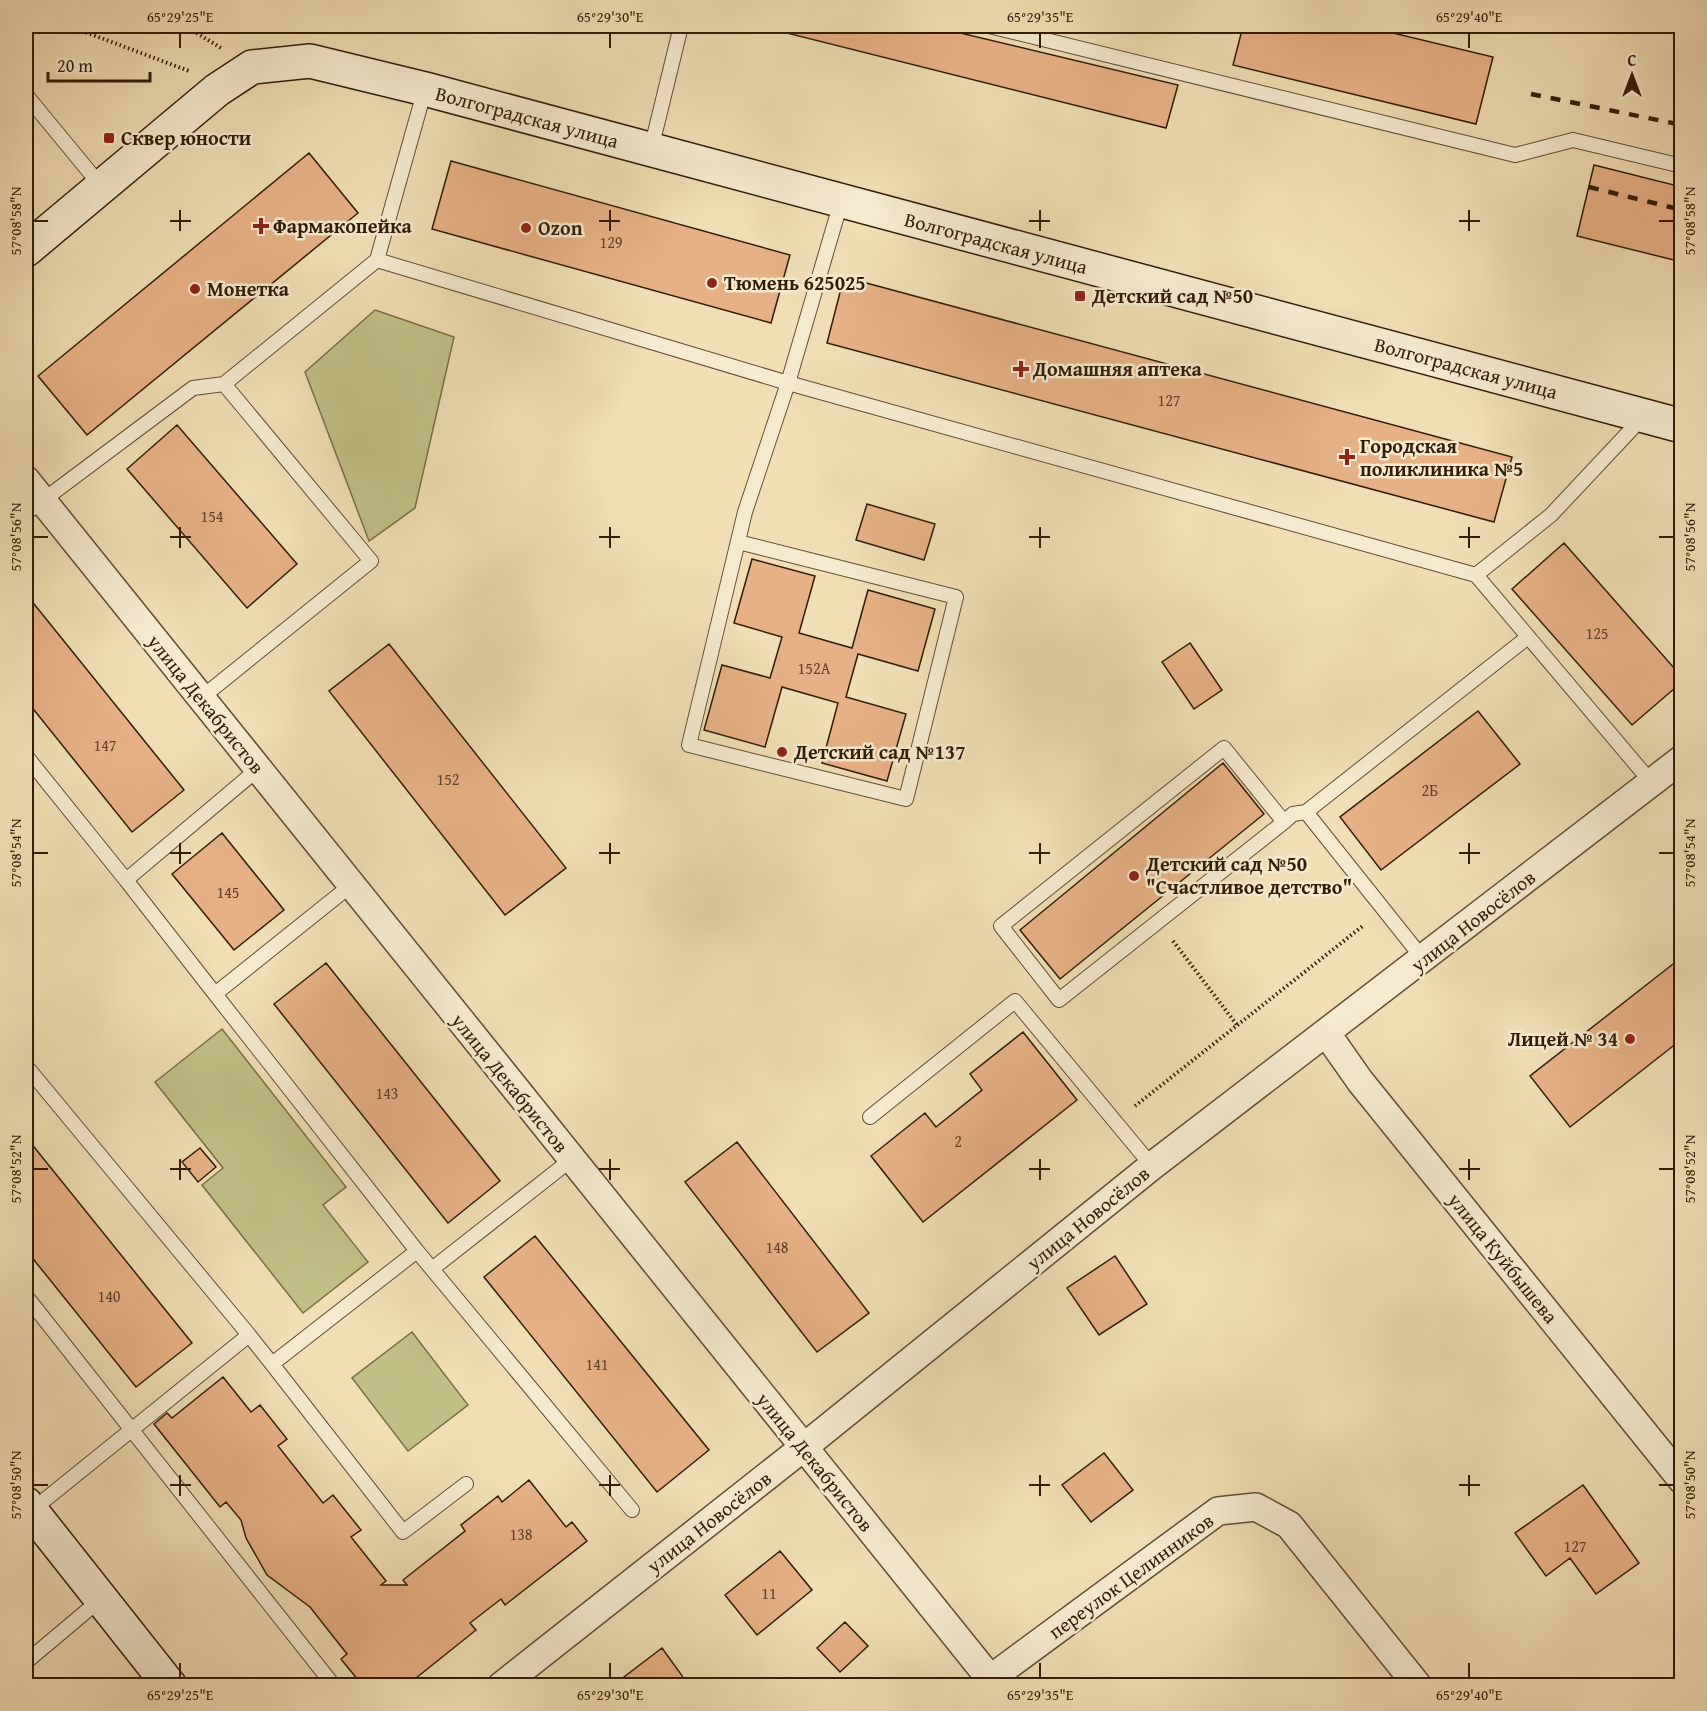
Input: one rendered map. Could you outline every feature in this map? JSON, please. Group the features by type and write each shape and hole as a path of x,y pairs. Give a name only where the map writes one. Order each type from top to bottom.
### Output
{"street":[{"name":"Волгоградская улица","path":"26,250 217,90 252,67 310,61 425,89 1682,426"},
{"name":"улица Декабристов","path":"31,498 201,698 350,886 993,1682"},
{"name":"улица Новосёлов","path":"501,1686 804,1448 1152,1166 1424,960 1682,759"},
{"name":"улица Куйбышева","path":"1327,1034 1360,1081 1682,1480"},
{"path":"28,1507 170,1686"},
{"name":"переулок Целинников","path":"993,1682 1218,1511 1256,1507 1289,1526 1418,1686"}],"lane":[{"path":"651,151 681,26"},
{"path":"989,26 1515,154 1573,140 1682,166"},
{"path":"31,498 193,388 224,384 376,260 425,89"},
{"path":"26,95 101,186"},
{"path":"738,542 956,597 906,799 689,745 738,542 745,513 788,383 841,202"},
{"path":"376,260 788,383 1476,574 1651,782"},
{"path":"201,698 371,561 224,384"},
{"path":"1476,574 1551,515 1644,416"},
{"path":"1284,822 1224,748 1001,926 1059,1000 1284,822 1293,814 1306,812 1528,637"},
{"path":"26,756 417,1251 632,1509"},
{"path":"126,880 258,769"},
{"path":"1306,812 1424,960"},
{"path":"215,994 350,886"},
{"path":"870,1117 1015,1001 1152,1166"},
{"path":"26,1066 249,1335 403,1532 466,1484"},
{"path":"432,1269 572,1159"},
{"path":"272,1364 417,1251"},
{"path":"26,1296 334,1686"},
{"path":"28,1507 133,1429 249,1335"},
{"path":"26,1662 101,1599"}],"path":[{"path":"69,26 191,71 217,90"},
{"path":"1115,1122 1383,909"},
{"path":"1158,922 1237,1025"}],"shaded area":[{"path":"375,310 454,337 415,508 369,541 305,372"},
{"path":"222,1029 346,1187 323,1205 368,1262 303,1313 202,1185 223,1168 155,1082"},
{"path":"412,1332 468,1405 408,1451 352,1378"}],"building":[{"path":"759,26 931,26 1178,85 1166,128"},
{"path":"1243,26 1364,26 1493,57 1476,124 1233,65"},
{"path":"309,153 358,213 87,435 38,376"},
{"path":"451,161 790,255 771,323 432,229"},
{"path":"1594,165 1682,187 1682,262 1577,236"},
{"path":"844,277 1512,457 1494,522 827,343"},
{"path":"177,425 297,564 247,608 127,469"},
{"path":"867,504 935,524 924,560 856,540"},
{"path":"1564,543 1682,677 1682,682 1632,725 1512,589"},
{"path":"752,559 815,576 799,633 852,648 868,590 935,609 918,671 858,654 846,697 906,714 887,781 822,763 838,703 782,687 765,747 704,730 722,665 770,678 782,637 734,623"},
{"path":"26,594 184,790 132,832 26,700"},
{"path":"1190,643 1222,690 1194,709 1162,662"},
{"path":"389,644 566,868 505,915 329,691"},
{"path":"1478,711 1520,764 1381,870 1340,817"},
{"path":"1223,763 1264,814 1060,979 1020,930"},
{"path":"222,833 284,910 234,950 172,874"},
{"path":"1682,957 1682,1039 1570,1127 1530,1076"},
{"path":"326,963 500,1181 448,1223 274,1004"},
{"path":"1023,1032 1077,1100 923,1222 871,1156 925,1113 936,1127 982,1090 970,1074"},
{"path":"26,1137 192,1343 136,1387 26,1250"},
{"path":"737,1142 869,1313 817,1352 685,1182"},
{"path":"200,1148 216,1167 198,1182 182,1162"},
{"path":"535,1236 709,1450 657,1492 484,1277"},
{"path":"1115,1256 1147,1304 1099,1335 1067,1288"},
{"path":"223,1377 251,1412 260,1405 287,1439 278,1446 323,1503 333,1495 361,1530 351,1537 386,1581 381,1585 407,1585 403,1580 465,1531 461,1525 498,1496 502,1502 529,1480 566,1527 572,1522 587,1541 505,1605 501,1599 470,1623 476,1630 406,1686 363,1686 341,1659 347,1654 310,1607 267,1575 246,1538 241,1520 226,1502 220,1507 154,1424 167,1413 172,1418"},
{"path":"1104,1453 1133,1490 1091,1522 1062,1485"},
{"path":"1583,1485 1639,1563 1596,1594 1570,1558 1546,1576 1515,1533"},
{"path":"780,1551 812,1590 757,1635 725,1595"},
{"path":"845,1622 868,1646 840,1672 817,1648"},
{"path":"662,1648 683,1677 672,1686 630,1686 624,1677"}],"railway":[{"path":"1531,94 1682,125"},
{"path":"1589,187 1682,210"}],"place":[{"name":"Сквер юности","path":"109,138"},
{"name":"Фармакопейка","path":"261,226"},
{"name":"Ozon","path":"526,228"},
{"name":"Тюмень 625025","path":"712,283"},
{"name":"Монетка","path":"195,289"},
{"name":"Детский сад №50","path":"1080,296"},
{"name":"Домашняя аптека","path":"1021,369"},
{"name":"Городская поликлиника №5","path":"1347,457"},
{"name":"Детский сад №137","path":"782,752"},
{"name":"Детский сад №50 \"Счастливое детство\"","path":"1134,876"},
{"name":"Лицей № 34","path":"1630,1039"}]}
